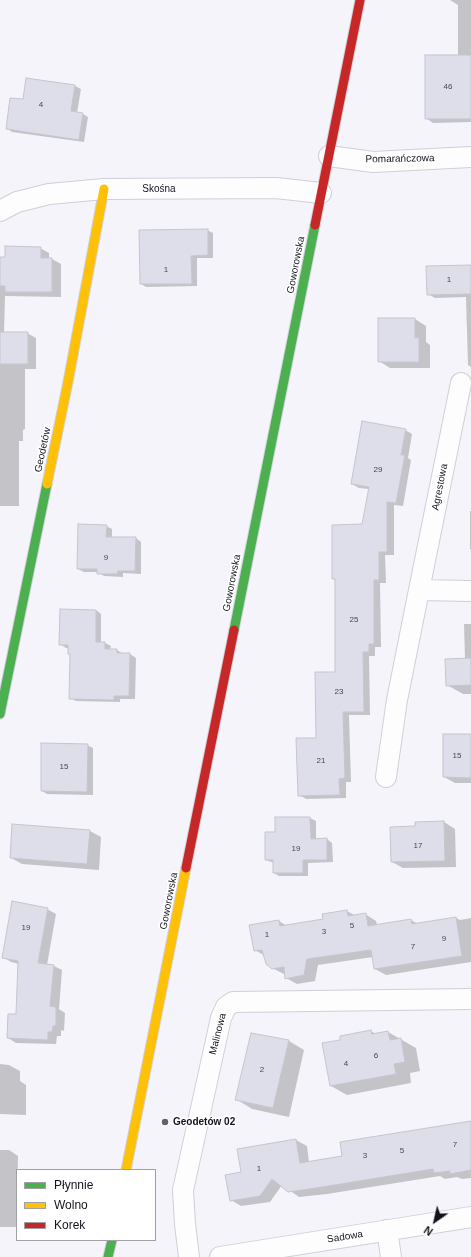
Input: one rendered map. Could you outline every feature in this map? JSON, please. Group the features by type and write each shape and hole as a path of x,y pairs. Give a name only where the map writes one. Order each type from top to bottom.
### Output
{"street":[{"name":"Goworowska","path":"126,1169 360,0"},
{"name":"Pomarańczowa","path":"329,156 373,162 471,157"},
{"name":"Skośna","path":"0,211 18,202 49,194 104,189 276,188 321,193"},
{"name":"Geodetów","path":"0,714 68,382 104,189"},
{"name":"Agrestowa","path":"386,777 397,700 461,383"},
{"path":"419,590 471,591"},
{"name":"Malinowa","path":"189,1257 183,1190 221,1018 226,1007 233,1002 471,999"},
{"name":"Sadowa","path":"220,1257 471,1217"},
{"path":"387,1230 391,1257"},
{"path":"108,1257 112,1241"}],"building":[{"path":"425,55 471,55 471,119 425,119"},
{"path":"26,78 75,85 71,111 83,113 79,140 6,129 10,98 23,99"},
{"path":"208,229 208,255 191,256 192,284 140,284 139,230"},
{"path":"5,246 41,247 41,258 52,258 52,292 5,292 5,286 0,286 0,257 5,257"},
{"path":"471,265 471,294 427,295 426,266"},
{"path":"378,318 415,318 415,338 419,337 419,362 378,362"},
{"path":"0,332 28,332 28,364 0,364"},
{"path":"362,421 406,429 401,455 405,455 396,503 387,502 387,552 379,552 379,580 374,580 374,644 369,644 369,652 363,652 364,712 343,712 345,778 339,779 340,795 298,796 296,738 316,738 315,672 335,672 335,579 332,579 332,525 362,524 369,487 351,484"},
{"path":"78,524 107,525 106,537 136,537 135,571 118,571 117,574 97,574 97,569 77,569"},
{"path":"60,609 96,610 96,642 105,642 105,649 117,649 117,653 130,653 129,696 114,696 114,700 69,699 70,654 68,654 68,645 59,645"},
{"path":"471,658 471,685 446,686 445,659"},
{"path":"443,734 471,734 471,778 443,777"},
{"path":"41,743 88,744 87,792 41,791"},
{"path":"275,817 310,817 311,839 327,838 327,860 303,860 303,873 273,873 273,860 265,860 265,832 275,832"},
{"path":"444,821 445,861 391,862 390,827 415,826 415,822"},
{"path":"12,824 90,830 87,864 10,858"},
{"path":"12,901 48,908 38,963 54,965 50,1006 56,1007 56,1026 53,1026 52,1032 48,1032 48,1040 7,1038 8,1014 16,1014 18,961 2,958"},
{"path":"347,910 348,916 366,913 368,926 411,919 412,924 456,917 462,956 374,969 371,950 307,959 304,975 285,979 284,967 272,969 266,964 262,950 254,951 249,925 279,920 280,926 323,919 322,914"},
{"path":"371,1030 372,1034 388,1031 390,1040 401,1038 405,1062 394,1064 396,1074 330,1086 322,1043 340,1040 340,1036"},
{"path":"251,1033 289,1040 273,1108 235,1100"},
{"path":"471,1121 471,1170 450,1174 450,1171 434,1173 433,1169 288,1192 272,1179 260,1196 230,1201 225,1175 241,1172 237,1149 296,1139 300,1163 342,1156 340,1142"}],"traffic: fast":[{"path":"234,630 315,225"},
{"path":"0,714 47,484"},
{"path":"108,1257 112,1241"}],"traffic: slow":[{"path":"47,484 68,382 104,189"},
{"path":"126,1169 186,868"}],"traffic: jam":[{"path":"315,225 360,0"},
{"path":"186,868 234,630"}],"place":[{"name":"Geodetów 02","path":"165,1122"}]}
